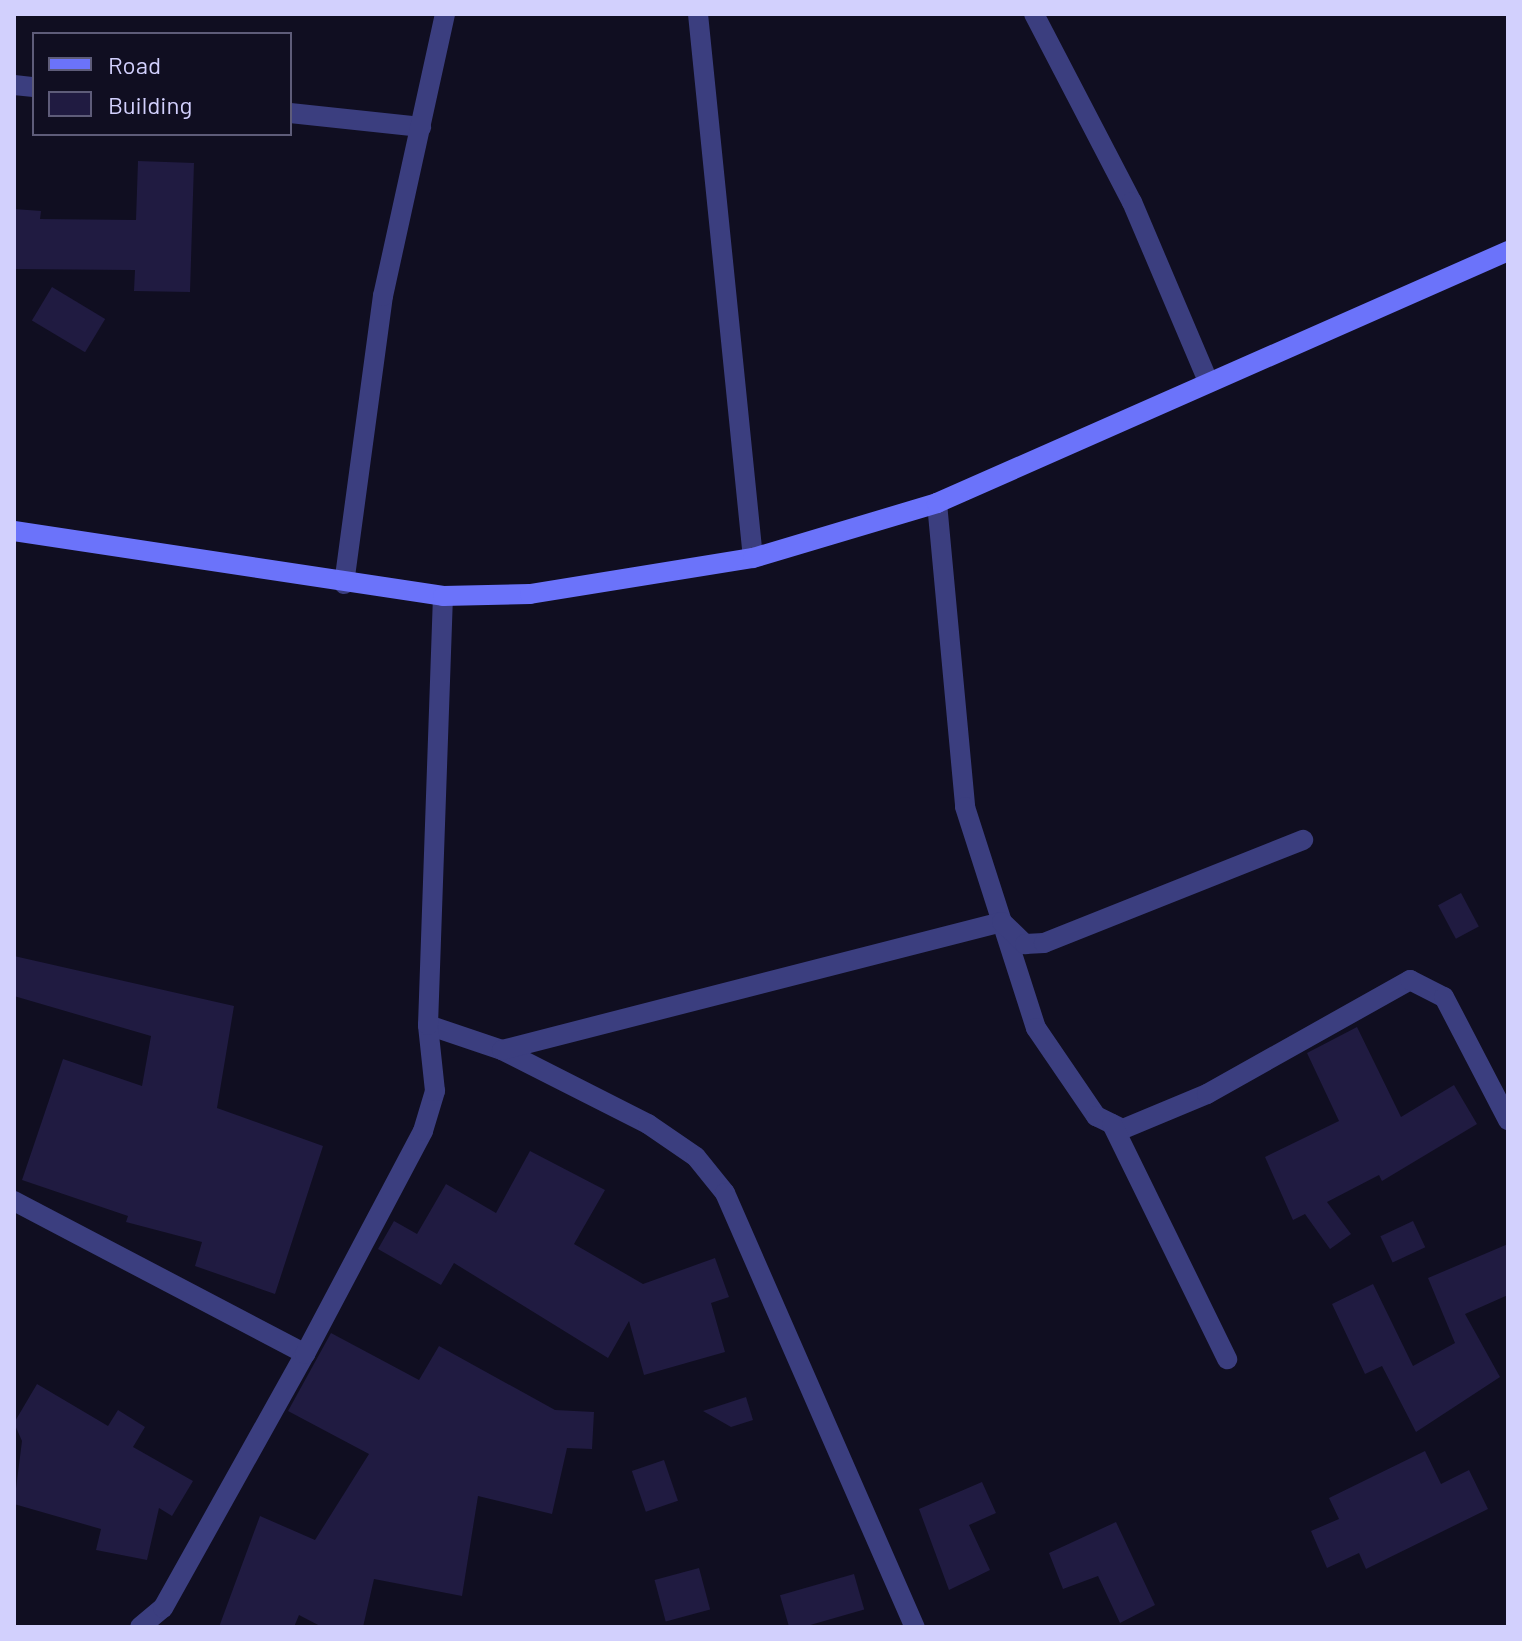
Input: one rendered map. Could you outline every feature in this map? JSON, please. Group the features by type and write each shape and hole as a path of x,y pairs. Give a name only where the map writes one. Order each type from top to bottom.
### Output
{"street":[{"path":"344,584 383,296 445,14"},
{"path":"698,14 753,558"},
{"path":"1034,14 1132,202 1207,379"},
{"path":"292,113 421,127"},
{"path":"14,531 344,584 443,596 530,594 753,558 937,503 1073,447 1207,379 1508,251"},
{"path":"937,503 965,807 1036,1028 1096,1116 1123,1129 1207,1094 1410,980 1444,997 1508,1120"},
{"path":"140,1627 163,1608 305,1354 423,1131 435,1091 428,1025 443,596"},
{"path":"1002,922 1025,944 1044,943 1303,840"},
{"path":"502,1050 1002,922"},
{"path":"428,1025 502,1050 648,1124 696,1157 725,1193 915,1627"},
{"path":"1112,1124 1227,1359"},
{"path":"14,1201 305,1354"}],"building":[{"path":"138,161 194,163 190,292 134,291 135,270 14,269 14,209 41,211 40,219 136,220"},
{"path":"52,287 105,319 85,352 32,320"},
{"path":"1461,893 1479,927 1456,939 1438,905"},
{"path":"14,956 234,1006 217,1108 323,1146 275,1294 195,1266 202,1242 126,1222 128,1216 22,1180 63,1059 142,1086 151,1036 14,996"},
{"path":"1357,1027 1401,1117 1454,1085 1477,1124 1382,1181 1379,1175 1327,1202 1351,1234 1330,1249 1305,1214 1293,1220 1265,1157 1339,1121 1307,1053"},
{"path":"530,1151 605,1190 574,1244 643,1284 715,1258 729,1297 711,1303 725,1352 644,1375 629,1321 608,1358 454,1263 441,1285 378,1249 394,1221 417,1234 446,1184 496,1213"},
{"path":"1413,1221 1425,1247 1393,1262 1380,1236"},
{"path":"1508,1244 1508,1295 1465,1314 1500,1377 1416,1432 1382,1366 1365,1374 1332,1304 1373,1284 1413,1366 1455,1343 1428,1278"},
{"path":"331,1333 419,1380 439,1346 555,1410 594,1412 592,1449 567,1448 552,1514 478,1496 462,1596 374,1579 363,1627 322,1627 299,1615 294,1627 219,1627 260,1516 315,1540 369,1454 288,1411"},
{"path":"37,1384 108,1426 118,1410 145,1427 133,1447 193,1481 172,1516 159,1508 147,1560 96,1550 101,1529 14,1504 22,1441 14,1423"},
{"path":"746,1397 753,1420 731,1427 703,1411"},
{"path":"1425,1451 1441,1484 1469,1470 1488,1509 1366,1569 1359,1553 1327,1568 1311,1531 1339,1519 1329,1498"},
{"path":"664,1460 678,1501 646,1512 632,1471"},
{"path":"982,1482 996,1513 969,1525 990,1570 949,1590 919,1509"},
{"path":"1116,1522 1155,1605 1120,1623 1098,1576 1063,1589 1049,1553"},
{"path":"699,1568 710,1610 666,1621 655,1580"},
{"path":"854,1574 864,1610 803,1627 789,1627 780,1595"}]}
